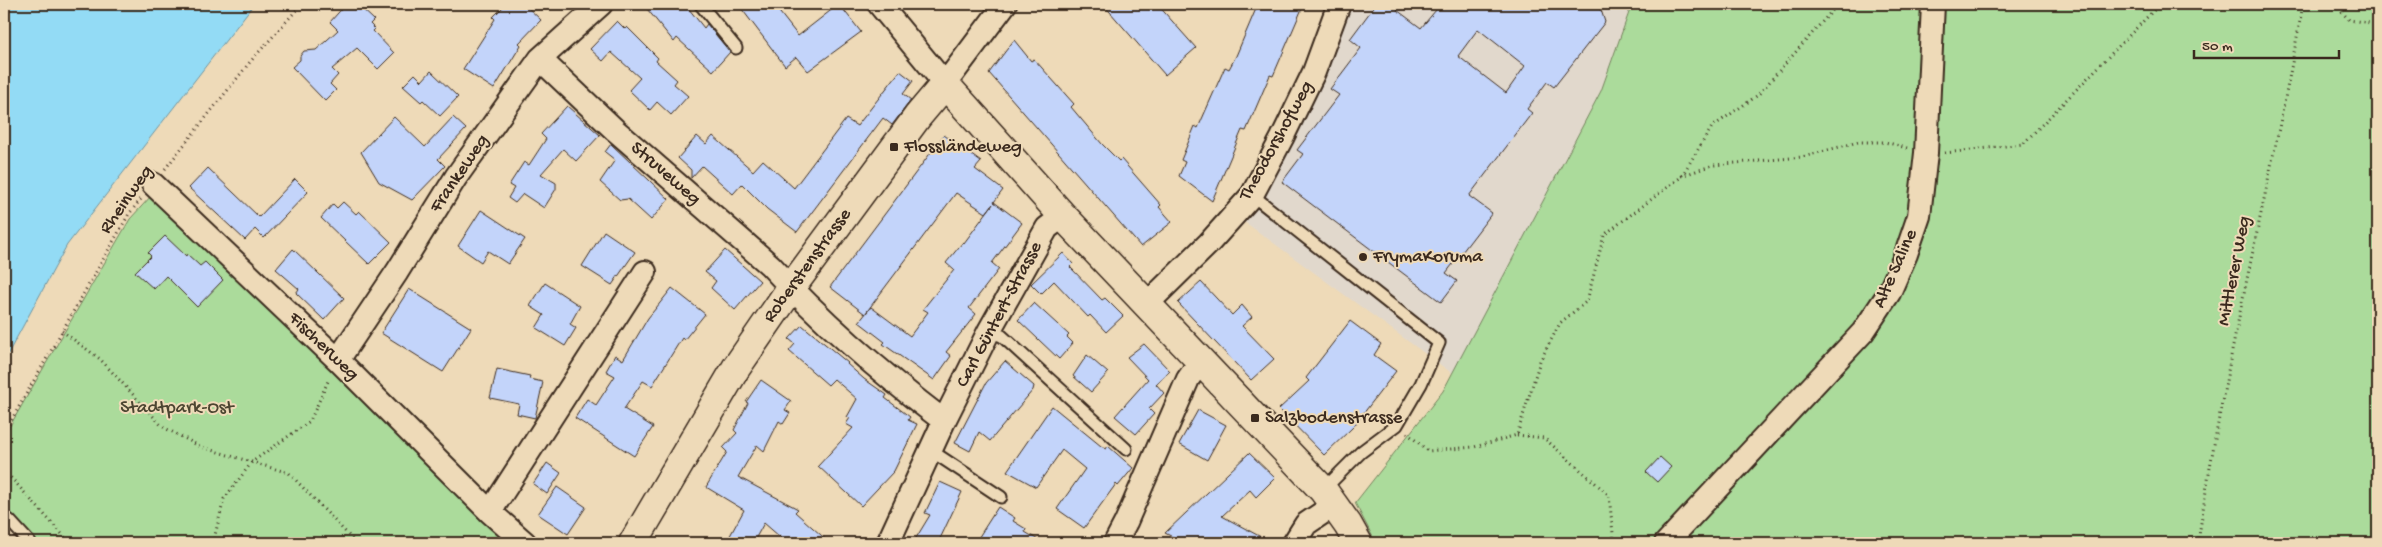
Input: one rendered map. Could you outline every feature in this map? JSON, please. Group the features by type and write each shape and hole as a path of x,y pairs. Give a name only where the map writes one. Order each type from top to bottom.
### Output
{"street":[{"name":"Frankeweg","path":"338,360 398,272 456,178 540,59 601,4"},
{"path":"880,4 944,84 1063,216 1328,498 1348,525 1358,543"},
{"name":"Roberstenstrasse","path":"633,543 736,368 790,288 918,116 1005,4"},
{"name":"Theodorshofweg","path":"1146,305 1209,244 1252,194 1314,72 1338,4"},
{"name":"Alte Saline","path":"1666,543 1863,332 1889,293 1906,254 1919,216 1926,153 1933,4"},
{"name":"Struveweg","path":"540,59 615,130 770,266 790,288 895,384 944,421"},
{"name":"Fischerweg","path":"153,184 338,360 490,512 525,543"},
{"name":"Carl Güntert-Strasse","path":"888,543 930,450 989,331 1047,228 1063,216"},
{"path":"490,512 645,272"},
{"path":"1115,543 1126,522 1188,379 1200,362"},
{"path":"1294,543 1306,524 1328,498"}],"lane":[{"path":"700,4 736,48"},
{"path":"1252,194 1439,342 1421,384 1397,425 1361,452 1328,498"},
{"path":"989,331 1002,336 1126,448"},
{"path":"930,450 1001,497"},
{"path":"9,520 30,543"}],"path":[{"name":"Rheinweg","path":"4,433 5,428 129,214 250,62 302,4"},
{"path":"1517,435 1540,362 1560,323 1587,301 1604,235 1681,176 1712,127 1758,95 1838,4"},
{"name":"Mittlerer Weg","path":"2198,543 2210,456 2290,78 2303,4"},
{"path":"2335,4 2349,20 2378,24"},
{"path":"62,331 100,359 163,427 201,447 289,473 356,543"},
{"path":"213,543 224,499 252,462 310,421 338,360"},
{"path":"1397,425 1428,451 1474,447 1517,435 1544,438 1609,495 1614,543"},
{"path":"4,470 70,543"}],"shaded area":[{"path":"1346,4 1632,4 1601,91 1453,374 1242,220 1304,121"}],"green space":[{"path":"1632,4 2378,4 2378,543 1376,543 1355,503 1443,391 1601,91"},
{"name":"Stadtpark-Ost","path":"152,195 513,543 37,543 4,506 4,436 130,219"}],"water":[{"path":"4,4 254,4 67,245 4,361"}],"building":[{"path":"346,4 357,4 374,20 370,24 375,29 373,31 394,53 378,69 357,48 332,69 338,75 330,84 336,90 325,101 292,67 300,60 300,56 304,51 316,50 338,30 330,22"},
{"path":"506,4 524,4 541,20 519,43 521,45 494,89 463,69 495,19 493,17"},
{"path":"643,4 685,4 704,28 707,24 730,52 713,71 677,38 674,42"},
{"path":"738,4 773,4 798,36 839,4 861,32 808,71 796,57 785,66"},
{"path":"1103,4 1157,4 1196,48 1165,75"},
{"path":"1258,4 1304,4 1273,76 1270,75 1246,131 1242,130 1212,201 1179,176 1185,162 1181,160 1195,126 1198,128 1225,67 1229,69 1236,56"},
{"path":"1376,4 1402,4 1397,10 1421,28 1441,4 1592,4 1601,10 1605,22 1554,87 1547,82 1527,109 1532,113 1469,196 1492,213 1446,273 1457,281 1441,302 1282,182 1303,154 1297,150 1339,95 1330,89 1361,48 1350,39","holes":["1478,29 1525,66 1506,93 1458,56"]},
{"path":"617,21 625,29 627,27 658,58 656,61 677,80 674,84 688,96 671,115 657,102 650,110 629,90 640,78 611,52 603,61 590,49"},
{"path":"1014,40 1031,61 1034,59 1074,104 1071,107 1102,144 1119,161 1121,159 1161,205 1159,207 1172,222 1141,247 989,73"},
{"path":"431,71 458,97 440,116 423,100 421,102 403,86 415,74 422,81"},
{"path":"900,71 913,81 903,94 911,100 892,125 883,118 797,232 767,209 742,184 733,194 702,166 691,178 691,170 678,158 697,136 706,144 713,136 753,171 763,160 794,188 846,119 857,126"},
{"path":"567,106 600,135 576,161 563,149 541,174 556,183 556,189 544,208 523,194 515,203 508,198 514,188 509,185 524,162 529,165 546,139 541,134"},
{"path":"394,117 425,147 453,117 466,129 438,159 445,166 412,200 379,182 361,152"},
{"path":"944,135 981,162 975,169 1003,190 994,202 1022,223 992,263 999,269 969,308 976,314 946,352 951,356 934,380 883,344 885,342 859,322 871,307 910,336 928,312 923,309 954,270 946,263 964,243 993,204 986,213 956,193 865,314 830,287"},
{"path":"611,144 669,199 651,220 628,199 620,200 600,182 615,160 605,152"},
{"path":"208,168 259,217 295,179 308,192 264,238 255,229 245,240 189,188"},
{"path":"343,202 356,214 359,211 391,242 369,264 321,218 333,204 337,208"},
{"path":"481,210 525,239 508,264 488,251 481,262 458,246"},
{"path":"604,231 635,252 612,285 582,266"},
{"path":"165,236 186,256 187,254 200,266 205,262 223,280 197,307 166,276 154,289 135,272 151,256 148,253"},
{"path":"293,249 344,298 324,320 296,293 299,289 276,269"},
{"path":"725,250 760,281 735,310 711,288 716,281 705,272"},
{"path":"1063,253 1073,264 1070,267 1102,300 1105,298 1123,316 1106,332 1090,315 1088,317 1054,281 1041,294 1031,284"},
{"path":"1201,282 1232,315 1242,305 1252,317 1242,326 1274,359 1251,380 1178,303"},
{"path":"545,283 580,306 570,324 576,328 565,346 536,328 544,315 530,306"},
{"path":"672,288 705,314 684,340 682,338 652,386 643,381 624,409 653,427 634,456 575,418 587,399 596,405 615,376 606,371 615,355 623,360 648,318"},
{"path":"409,289 471,328 443,372 381,333"},
{"path":"1034,303 1069,335 1067,337 1073,343 1059,359 1018,320"},
{"path":"1350,321 1381,344 1374,355 1396,371 1353,427 1324,455 1279,409 1309,381 1306,378"},
{"path":"802,325 848,363 864,379 887,395 885,398 910,417 908,420 917,424 894,471 861,506 818,466 853,428 846,424 850,418 847,417 857,399 834,379 828,385 789,351 795,344 789,339"},
{"path":"1144,344 1170,371 1156,384 1164,393 1149,409 1154,414 1136,434 1115,416 1148,379 1127,357"},
{"path":"1087,355 1108,373 1091,392 1073,376"},
{"path":"1005,361 1034,386 1033,390 990,441 979,432 970,451 955,443 986,383"},
{"path":"497,369 530,376 529,379 543,382 535,418 517,414 519,404 490,398"},
{"path":"761,380 791,401 785,410 790,413 783,424 779,421 764,451 757,445 738,477 798,509 795,512 830,543 787,543 764,523 753,543 726,543 744,510 706,487 727,452 723,448 737,433 734,430 748,403 746,402"},
{"path":"1052,406 1101,446 1106,449 1108,446 1133,468 1118,486 1116,484 1084,528 1057,509 1085,469 1062,450 1036,487 1007,471"},
{"path":"1198,410 1226,425 1207,460 1179,444"},
{"path":"1249,453 1275,478 1256,497 1250,490 1222,516 1272,543 1184,543 1165,533"},
{"path":"1660,457 1671,467 1657,482 1646,472"},
{"path":"547,463 561,473 547,494 533,484"},
{"path":"940,482 962,492 938,543 913,543 930,515 925,513"},
{"path":"557,487 586,507 568,534 538,514"},
{"path":"998,507 1015,518 1013,521 1026,529 1025,532 1043,543 975,543"}],"place":[{"name":"Flossländeweg","path":"894,147"},
{"name":"FrymaKoruma","path":"1363,257"},
{"name":"Salzbodenstrasse","path":"1255,418"}]}
